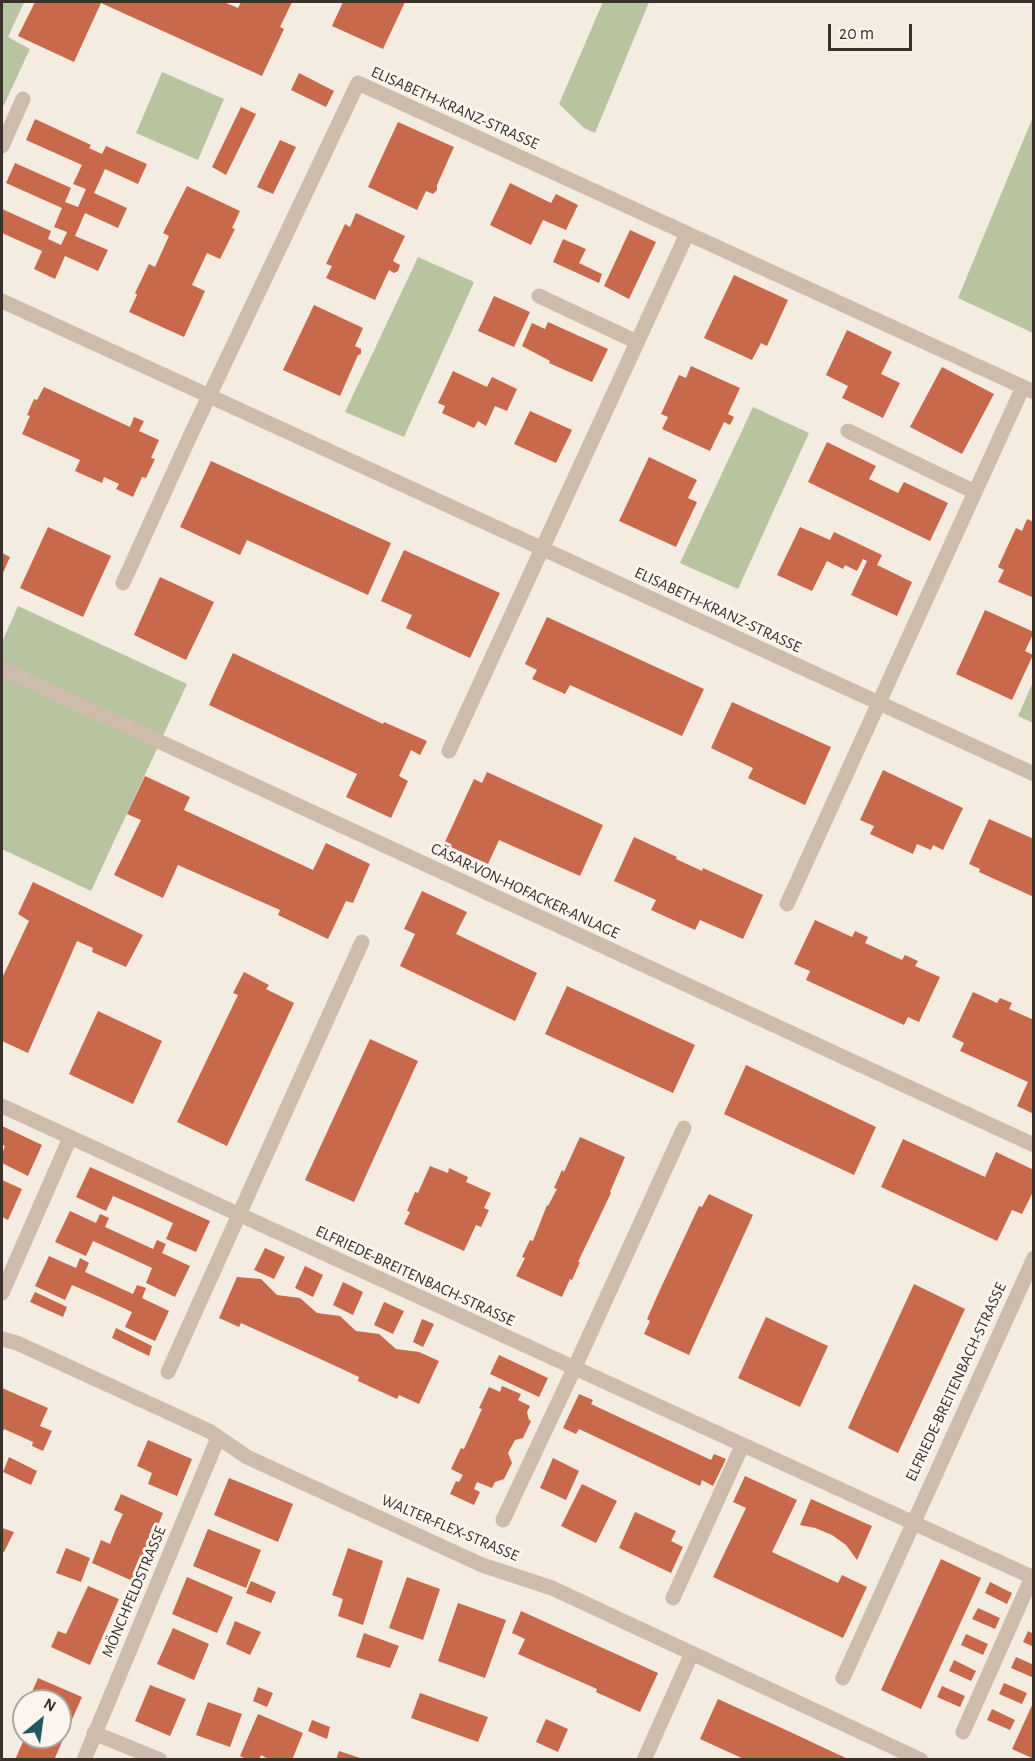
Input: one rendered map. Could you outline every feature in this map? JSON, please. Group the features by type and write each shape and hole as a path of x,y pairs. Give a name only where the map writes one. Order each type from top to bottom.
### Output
{"street":[{"name":"ELISABETH-KRANZ-STRASSE","path":"123,583 358,83 1028,390 975,492 787,904"},
{"path":"2,146 23,99"},
{"path":"449,751 687,234"},
{"path":"539,296 637,342"},
{"name":"ELISABETH-KRANZ-STRASSE","path":"2,301 1034,774"},
{"path":"848,430 975,492"},
{"name":"CÄSAR-VON-HOFACKER-ANLAGE","path":"2,669 1034,1145"},
{"path":"168,1372 362,942"},
{"name":"ELFRIEDE-BREITENBACH-STRASSE","path":"2,1106 574,1370 1033,1578 963,1732"},
{"path":"503,1520 684,1128"},
{"path":"2,1293 70,1138"},
{"name":"ELFRIEDE-BREITENBACH-STRASSE","path":"843,1678 1034,1258"},
{"name":"WALTER-FLEX-STRASSE","path":"2,1340 28,1348 209,1431 247,1457 472,1560 552,1588 921,1760"},
{"name":"MÖNCHFELDSTRASSE","path":"84,1760 218,1438"},
{"path":"672,1598 742,1446"},
{"path":"644,1760 692,1653"},
{"path":"94,1733 160,1760"}],"green space":[{"path":"2,2 24,2 8,37 30,49 2,109"},
{"path":"603,2 649,2 595,133 584,128 559,104"},
{"path":"162,72 224,99 198,160 136,133"},
{"path":"1033,117 1033,333 958,298"},
{"path":"418,257 474,282 404,437 345,412"},
{"path":"753,407 809,433 738,589 680,563"},
{"path":"18,606 187,684 91,891 2,849 2,642"},
{"path":"1033,682 1033,723 1018,716"}],"building":[{"path":"35,2 224,2 238,8 241,2 292,2 280,27 284,29 262,76 101,3 74,62 18,36"},
{"path":"343,2 405,2 383,49 332,26"},
{"path":"299,73 334,91 326,107 291,90"},
{"path":"241,107 256,114 226,175 212,167"},
{"path":"35,119 91,145 89,148 102,154 106,146 147,164 138,184 105,169 94,193 127,208 118,228 85,213 75,236 108,250 98,271 65,256 55,279 34,269 42,251 2,233 2,209 51,231 48,239 61,245 67,232 54,227 62,208 6,183 15,163 71,188 65,202 78,207 86,189 73,184 82,165 26,140"},
{"path":"398,122 454,147 437,185 437,190 433,194 426,191 417,210 368,187"},
{"path":"280,140 296,147 273,194 257,187"},
{"path":"510,183 551,203 556,194 578,205 566,230 543,220 531,245 490,225"},
{"path":"187,186 240,211 232,228 235,229 220,259 207,253 192,285 205,291 184,337 129,312 149,264 155,267 169,236 163,233"},
{"path":"356,213 405,236 393,261 400,265 398,271 394,273 389,270 375,300 326,278 332,266 326,264 345,224 350,227"},
{"path":"630,230 656,242 629,299 604,286"},
{"path":"563,239 586,249 579,263 602,274 599,283 553,262"},
{"path":"734,275 788,300 767,346 761,343 752,360 704,338"},
{"path":"494,296 530,312 514,347 478,331"},
{"path":"314,305 363,328 355,346 361,349 361,354 358,355 340,396 283,370"},
{"path":"548,322 608,349 592,382 549,363 550,361 522,346 532,323 545,329"},
{"path":"847,330 892,352 881,374 900,383 883,418 842,398 848,386 826,375"},
{"path":"691,366 740,388 728,414 734,417 730,425 724,422 710,451 662,429 668,417 661,414 679,375 686,378"},
{"path":"942,367 994,394 962,454 910,427"},
{"path":"453,371 487,387 492,377 517,389 507,411 495,406 486,426 478,421 474,428 442,413 445,406 438,403"},
{"path":"44,387 130,427 134,417 144,421 139,431 159,440 151,458 155,459 146,478 142,477 133,497 116,489 119,484 104,477 102,483 75,471 80,460 22,434 34,399 37,400"},
{"path":"530,411 572,430 556,463 514,444"},
{"path":"827,442 876,466 869,479 898,493 904,482 948,503 930,541 808,482"},
{"path":"649,457 697,480 688,498 697,502 676,547 619,521"},
{"path":"211,461 391,543 368,595 247,540 240,555 180,527"},
{"path":"1027,519 1034,522 1034,598 998,582 1004,570 998,567 1016,528 1022,531"},
{"path":"48,527 111,556 83,617 20,588"},
{"path":"800,527 830,540 834,532 882,555 877,565 912,582 897,616 851,595 867,561 863,559 857,571 845,565 843,569 827,561 812,591 777,575"},
{"path":"404,550 500,593 470,658 406,628 412,615 381,601"},
{"path":"2,553 10,557 2,575"},
{"path":"160,577 214,602 186,660 134,635"},
{"path":"985,610 1034,632 1025,651 1033,655 1012,700 956,674"},
{"path":"547,617 704,689 682,736 570,685 565,694 532,679 537,670 525,664"},
{"path":"233,653 383,724 384,722 427,741 420,755 411,750 399,776 408,781 391,818 346,797 357,774 209,705"},
{"path":"732,702 831,747 805,805 748,778 753,768 711,748"},
{"path":"883,770 963,808 943,850 933,845 931,850 917,844 913,854 870,834 874,826 860,820"},
{"path":"487,772 603,825 580,876 499,840 488,864 444,844 474,779 482,783"},
{"path":"145,776 190,797 184,810 313,870 326,843 370,864 353,903 346,901 328,939 278,915 280,910 178,865 163,898 114,875 141,820 127,814"},
{"path":"989,819 1034,839 1034,897 979,872 980,869 969,864"},
{"path":"634,837 702,871 703,868 763,895 743,939 700,920 695,930 651,910 656,900 614,881"},
{"path":"33,882 143,935 126,967 92,952 93,948 77,941 28,1053 2,1041 2,978 29,921 18,914"},
{"path":"422,891 467,912 456,934 537,973 515,1021 400,966 415,934 404,929"},
{"path":"815,920 852,937 855,931 868,937 865,943 902,960 905,955 918,961 915,966 940,977 919,1022 908,1017 904,1025 806,980 810,971 794,964"},
{"path":"244,972 269,985 266,989 294,1003 227,1146 177,1122 238,995 233,993"},
{"path":"567,986 695,1045 673,1093 545,1034"},
{"path":"973,992 997,1003 1000,998 1012,1003 1009,1009 1034,1020 1034,1114 1017,1106 1028,1082 960,1051 964,1043 952,1037"},
{"path":"98,1011 162,1041 133,1104 69,1074"},
{"path":"370,1039 418,1061 354,1202 305,1180"},
{"path":"746,1065 876,1127 854,1175 724,1114"},
{"path":"2,1126 42,1145 28,1176 2,1163 5,1146 2,1145"},
{"path":"580,1137 625,1157 572,1280 570,1279 562,1297 516,1276 525,1258 522,1257 530,1240 533,1241 547,1205 557,1189 554,1188 562,1170 564,1172"},
{"path":"903,1139 985,1177 996,1152 1034,1170 1034,1190 1022,1214 1012,1210 997,1241 881,1187"},
{"path":"430,1166 448,1173 449,1168 468,1177 466,1182 491,1193 484,1208 489,1210 481,1227 476,1225 464,1251 404,1224 415,1192 418,1193"},
{"path":"90,1167 210,1221 196,1252 166,1239 173,1223 143,1209 113,1196 106,1211 76,1197"},
{"path":"2,1180 22,1189 8,1220 2,1217"},
{"path":"709,1194 753,1215 689,1355 644,1334 650,1321 647,1319 659,1292 699,1206 702,1207"},
{"path":"70,1211 96,1223 100,1214 109,1218 105,1227 153,1249 157,1240 166,1244 162,1253 190,1266 175,1297 146,1283 152,1268 122,1254 93,1241 86,1256 55,1242"},
{"path":"265,1248 285,1257 274,1279 254,1270"},
{"path":"49,1256 76,1268 80,1258 89,1263 85,1272 133,1294 137,1285 146,1288 142,1298 169,1311 155,1341 125,1327 132,1312 102,1298 72,1285 65,1300 35,1286"},
{"path":"305,1266 323,1275 313,1297 295,1288"},
{"path":"237,1277 261,1279 277,1295 300,1298 317,1313 340,1316 356,1331 379,1334 396,1349 419,1352 439,1361 419,1404 399,1395 397,1399 358,1381 359,1377 241,1323 239,1327 219,1318"},
{"path":"343,1282 363,1292 353,1315 333,1305"},
{"path":"914,1284 965,1309 898,1453 848,1428"},
{"path":"35,1292 67,1307 63,1317 30,1302"},
{"path":"384,1302 404,1311 393,1334 374,1325"},
{"path":"766,1317 828,1346 800,1407 738,1378"},
{"path":"422,1319 434,1324 423,1347 413,1342"},
{"path":"116,1328 152,1346 149,1356 112,1338"},
{"path":"499,1355 548,1378 539,1397 490,1374"},
{"path":"502,1386 521,1394 518,1400 530,1406 527,1412 531,1421 523,1438 515,1440 508,1453 512,1463 504,1479 495,1482 492,1488 477,1482 474,1489 480,1492 474,1505 450,1494 456,1481 459,1482 463,1475 451,1469 461,1448 464,1449 489,1387 500,1392"},
{"path":"2,1388 48,1408 40,1426 52,1431 43,1451 32,1446 33,1442 4,1429 2,1434"},
{"path":"579,1394 593,1400 591,1404 711,1460 714,1454 726,1459 713,1486 702,1480 700,1486 579,1429 576,1434 563,1428"},
{"path":"148,1440 192,1459 177,1496 148,1484 152,1473 137,1466"},
{"path":"9,1457 37,1471 31,1485 3,1472"},
{"path":"553,1458 579,1471 566,1500 540,1488"},
{"path":"745,1476 797,1500 772,1552 838,1583 842,1575 867,1587 843,1638 713,1577 746,1508 733,1502"},
{"path":"229,1478 293,1504 278,1542 214,1515"},
{"path":"582,1484 617,1501 596,1543 561,1526"},
{"path":"121,1494 163,1513 135,1582 92,1563 101,1540 110,1544 123,1514 114,1510"},
{"path":"811,1499 872,1526 857,1560 846,1545 832,1535 800,1525"},
{"path":"635,1512 676,1531 671,1541 683,1547 671,1573 619,1548"},
{"path":"2,1528 14,1532 4,1552 2,1551"},
{"path":"208,1529 261,1550 246,1588 193,1566"},
{"path":"66,1548 90,1558 81,1582 56,1573"},
{"path":"348,1548 383,1561 363,1625 338,1616 343,1599 332,1595"},
{"path":"941,1559 981,1578 921,1709 881,1690"},
{"path":"187,1577 233,1597 217,1633 172,1614"},
{"path":"407,1577 440,1589 423,1640 389,1628"},
{"path":"251,1581 276,1592 271,1603 246,1593"},
{"path":"990,1582 1012,1593 1007,1604 985,1593"},
{"path":"88,1586 119,1599 90,1665 51,1647 58,1631 66,1634"},
{"path":"458,1603 506,1620 485,1678 438,1661"},
{"path":"978,1608 1000,1618 995,1629 972,1619"},
{"path":"521,1611 658,1673 640,1712 596,1692 597,1689 518,1654 525,1639 512,1633"},
{"path":"235,1621 261,1632 250,1655 226,1644"},
{"path":"173,1628 209,1644 194,1680 157,1664"},
{"path":"1028,1631 1034,1634 1034,1647 1023,1642"},
{"path":"364,1633 399,1646 390,1668 356,1657"},
{"path":"966,1634 988,1644 983,1655 961,1645"},
{"path":"1016,1657 1034,1665 1034,1678 1011,1668"},
{"path":"954,1660 976,1671 971,1681 949,1671"},
{"path":"38,1678 63,1689 33,1689"},
{"path":"1004,1683 1027,1693 1022,1704 999,1694"},
{"path":"150,1685 186,1699 170,1736 135,1721"},
{"path":"942,1686 965,1696 960,1707 937,1697"},
{"path":"258,1687 273,1693 267,1707 253,1701"},
{"path":"72,1693 82,1697 72,1720"},
{"path":"420,1693 488,1717 478,1742 411,1718"},
{"path":"718,1699 850,1760 746,1760 700,1739"},
{"path":"1034,1701 1034,1759 1012,1749"},
{"path":"208,1702 242,1714 230,1747 196,1735"},
{"path":"992,1709 1015,1720 1010,1730 987,1720"},
{"path":"258,1714 303,1733 292,1760 270,1760 261,1755 259,1760 248,1760 240,1756"},
{"path":"546,1719 568,1729 558,1752 536,1742"},
{"path":"312,1720 330,1727 327,1739 308,1731"},
{"path":"20,1749 59,1749 54,1760 15,1760"},
{"path":"339,1751 363,1759 363,1760 336,1760"}]}
